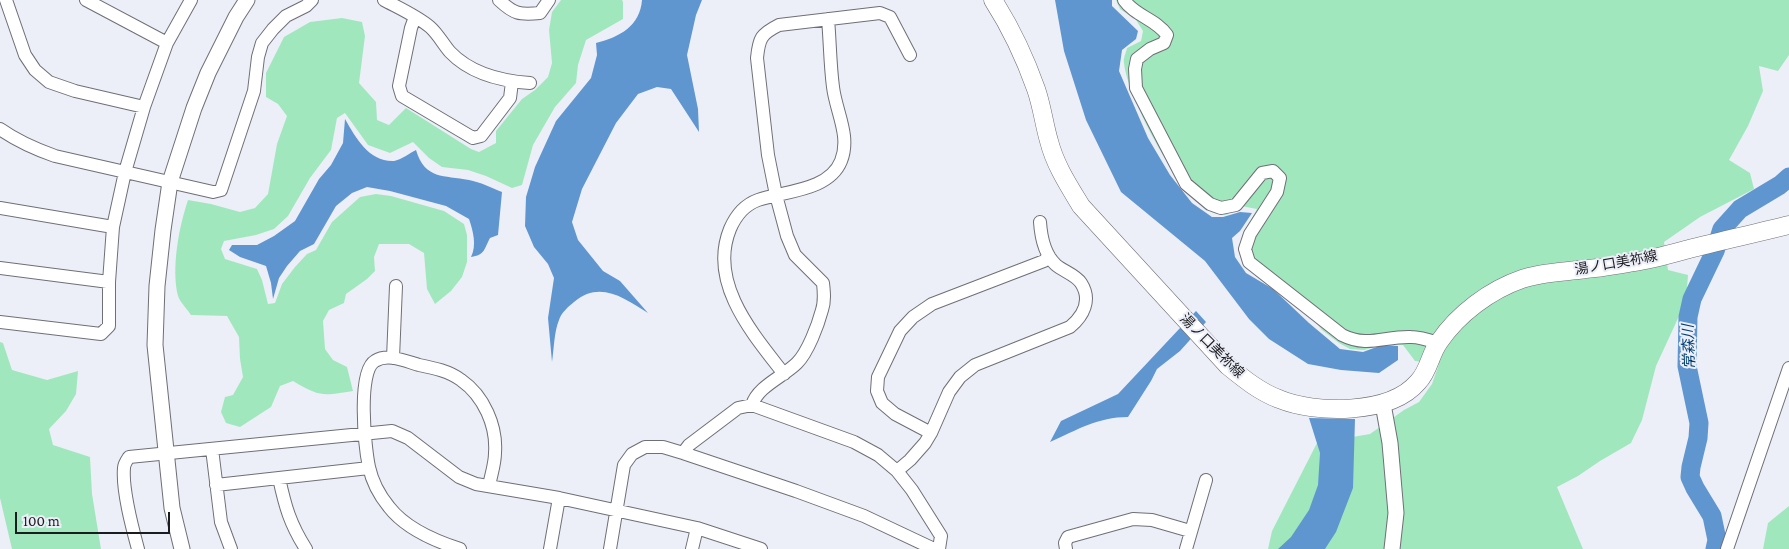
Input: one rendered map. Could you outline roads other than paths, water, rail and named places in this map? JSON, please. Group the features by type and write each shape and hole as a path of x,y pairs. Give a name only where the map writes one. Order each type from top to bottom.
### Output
{"main road":[{"name":"湯ノ口美祢線","path":"993,0 1009,25 1037,91 1049,143 1063,176 1081,206 1228,366 1252,385 1278,399 1298,405 1328,409 1375,405 1403,394 1418,383 1438,343 1460,317 1491,294 1522,279 1551,273 1637,262 1789,225"}],"street":[{"path":"86,0 167,43"},
{"path":"0,322 101,334 109,326 109,282 113,227 125,172 144,107 167,43 191,0"},
{"path":"182,549 172,508 166,453 156,345 157,286 170,182 194,108 208,73 247,0"},
{"path":"0,128 12,138 32,148 55,156 213,192 221,190 254,91 258,57 262,43 286,16 306,6 312,0"},
{"path":"384,0 431,28 450,52 467,66 488,76 512,82 530,83"},
{"path":"499,0 510,11 522,14 540,13 549,0"},
{"path":"1124,0 1128,6 1161,27 1167,35 1164,43 1150,49 1137,59 1135,69 1136,88 1186,184 1210,204 1222,208 1236,205 1262,173 1273,172 1280,178 1277,192 1250,234 1245,249 1249,262 1336,330 1354,341 1410,337 1424,338 1438,343"},
{"path":"4,2 25,55 35,70 49,82 75,91 144,107"},
{"path":"752,405 755,396 798,362 809,345 822,310 824,296 823,283 795,255 787,236 776,195 768,156 757,58 759,42 766,31 779,25 880,13 890,17 910,55"},
{"path":"415,17 399,86 402,96 473,138 481,136 510,98 512,82"},
{"path":"784,374 748,328 734,302 727,282 724,262 726,239 734,220 744,207 757,200 812,187 827,179 840,163 844,147 844,128 833,87 828,18"},
{"path":"0,208 113,227"},
{"path":"897,471 910,460 931,433 949,392 960,377 975,365 1070,327 1085,310 1086,296 1081,282 1056,265 1049,256 1041,235 1040,222"},
{"path":"931,433 895,414 882,404 877,391 878,377 900,331 913,317 932,304 1044,261 1049,256"},
{"path":"0,268 109,282"},
{"path":"393,358 396,286"},
{"path":"460,549 437,542 409,525 390,509 378,489 369,468 363,402 368,368 374,361 383,358 393,358 443,371 462,380 477,395 489,413 494,434 495,453 489,486"},
{"path":"1727,549 1789,368"},
{"path":"683,453 689,446 738,408 752,405 854,442 878,455 897,471 912,490 941,536 939,549"},
{"path":"1375,405 1390,443 1396,513 1392,549"},
{"path":"138,549 132,525 124,466 129,457 392,431 408,438 459,477 476,484 617,509 697,528 761,549"},
{"path":"610,549 624,465 632,454 645,447 662,447 796,491 864,516 934,549"},
{"path":"212,449 221,522 231,549"},
{"path":"216,485 369,468"},
{"path":"279,478 285,509 296,534 306,549"},
{"path":"1186,549 1206,480"},
{"path":"550,549 559,498"},
{"path":"1066,549 1065,543 1068,537 1133,519 1152,520 1190,531"},
{"path":"692,549 697,528"}],"water":[{"path":"642,0 702,0 696,15 687,55 698,109 699,132 671,89 657,87 638,94 616,123 582,189 572,222 578,240 603,271 620,281 648,313 621,297 612,294 593,292 584,296 574,302 560,317 555,335 552,362 548,318 554,278 548,264 534,247 525,226 526,197 535,167 556,121 591,78 597,55 596,43 621,34 627,29 637,17"},
{"path":"1055,0 1112,0 1112,6 1138,31 1136,39 1122,50 1119,71 1148,138 1170,175 1192,203 1212,217 1223,217 1240,212 1252,213 1240,231 1232,238 1235,257 1246,273 1273,289 1340,349 1363,352 1382,345 1398,346 1398,360 1379,373 1341,370 1308,364 1269,339 1249,319 1205,261 1121,192 1086,120 1064,51"},
{"path":"345,119 364,148 377,158 394,161 416,150 425,167 436,174 473,181 502,192 498,235 490,238 482,253 471,257 474,243 469,219 446,206 367,187 352,193 336,206 314,244 300,251 287,266 279,278 273,299 266,266 240,257 229,250 232,245 257,245 295,221 319,179 331,165 343,143"},
{"path":"1196,311 1206,322 1180,351 1157,369 1128,417 1097,422 1050,442 1061,421 1118,394"},
{"path":"1309,418 1355,419 1353,488 1336,532 1325,549 1278,549 1291,537 1309,510 1318,485 1320,453"}],"waterway":[{"name":"常森川","path":"1715,549 1717,540 1712,516 1690,477 1699,423 1687,366 1688,317 1692,299 1715,251 1722,229 1740,209 1780,185 1789,177"}]}
